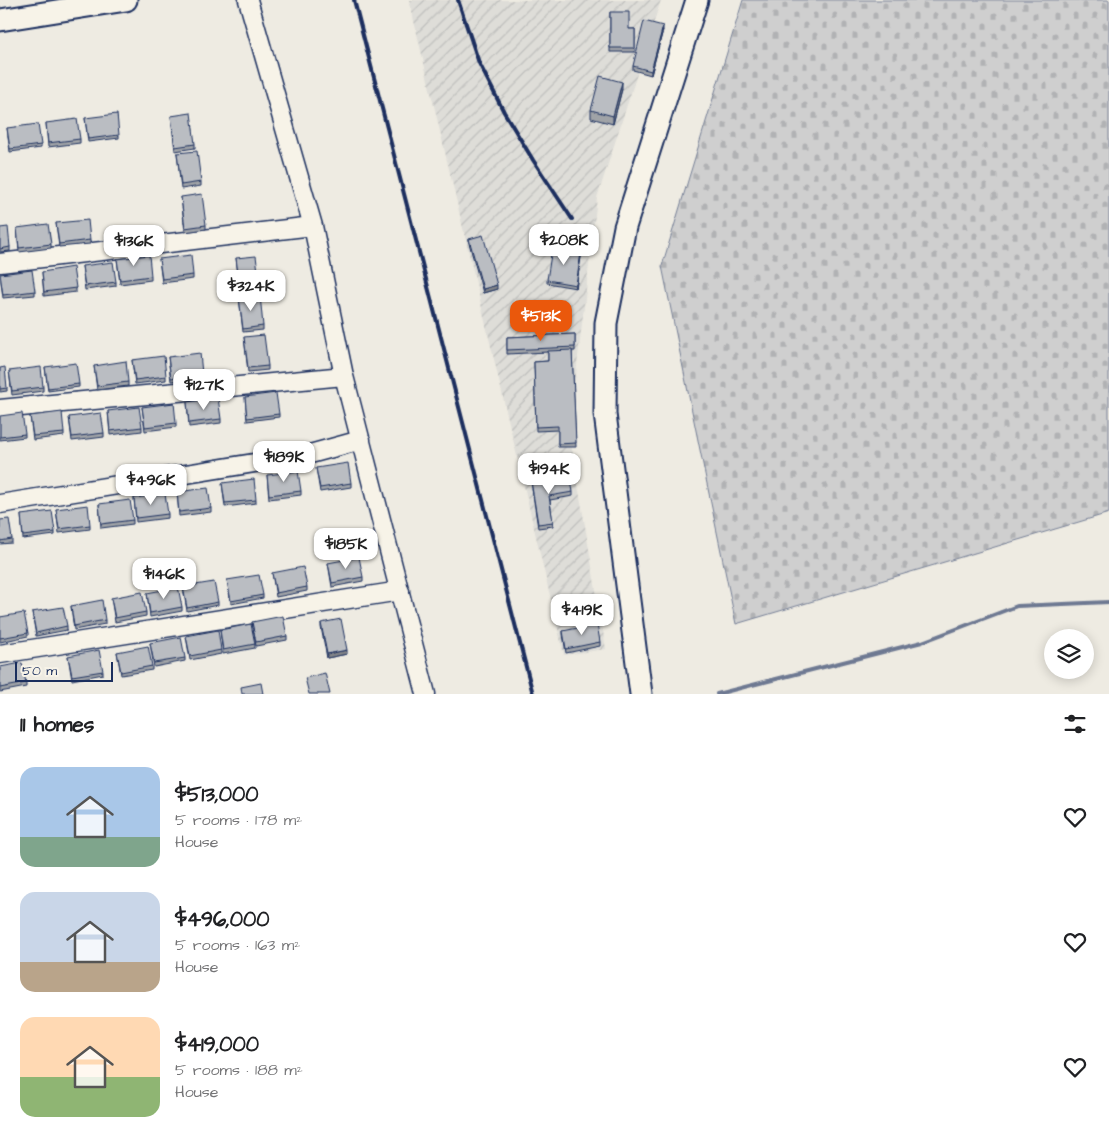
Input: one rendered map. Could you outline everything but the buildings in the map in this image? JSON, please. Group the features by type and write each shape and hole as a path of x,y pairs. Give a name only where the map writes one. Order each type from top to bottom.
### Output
{"main road":[{"path":"0,20 126,0"},
{"path":"641,693 605,414 606,323 625,227 697,0"}],"street":[{"path":"248,0 313,226 344,376 426,694"},
{"path":"0,263 313,226"},
{"path":"0,409 344,376"},
{"path":"0,504 310,454 361,440"},
{"path":"0,654 400,590"}],"shaded area":[{"path":"409,0 661,0 597,198 569,432 606,649 564,655"}],"green space":[{"path":"743,0 1109,0 1109,513 736,624 662,266"}],"waterway":[{"path":"717,694 922,642 1017,606 1109,602"}],"railway":[{"path":"354,0 533,694"},
{"path":"458,0 479,63 504,112 572,219"}]}
